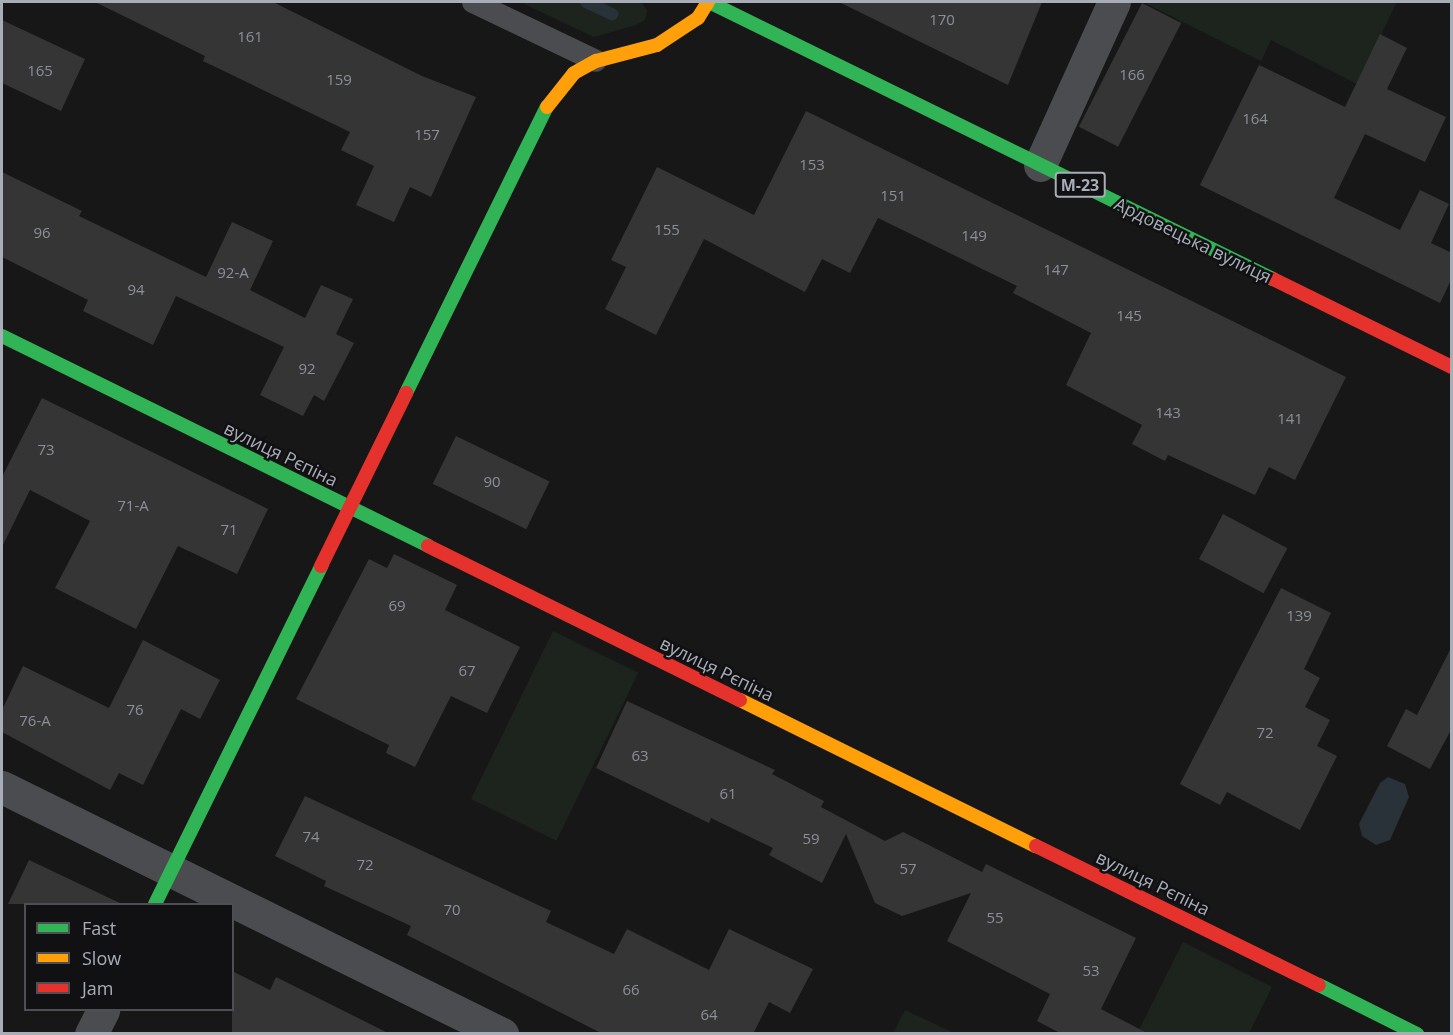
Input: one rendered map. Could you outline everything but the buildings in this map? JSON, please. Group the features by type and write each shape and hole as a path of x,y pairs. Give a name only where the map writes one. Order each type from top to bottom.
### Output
{"main road":[{"path":"156,903 546,109 574,73 596,61 657,45 698,18 708,2"},
{"name":"Ардовецька вулиця","path":"708,2 1452,367"},
{"name":"вулиця Рєпіна","path":"2,336 1417,1034"}],"street":[{"path":"1040,165 1114,2"},
{"path":"2,787 502,1034"},
{"path":"91,1034 102,1011"}],"lane":[{"path":"473,2 596,61"}],"shaded area":[{"path":"520,2 641,2 647,10 645,20 636,25 594,37"},
{"path":"1143,2 1397,2 1357,84 1271,40 1261,61"},
{"path":"553,631 638,673 556,841 471,799"},
{"path":"1388,777 1405,784 1409,797 1390,840 1376,845 1362,836 1359,824 1380,783"},
{"path":"1183,942 1272,987 1249,1033 1137,1034"},
{"path":"905,1010 954,1033 893,1033"}],"waterway":[{"path":"586,2 612,14"}],"traffic: fast":[{"path":"709,2 1273,279"},
{"path":"406,393 547,107"},
{"path":"2,336 428,546"},
{"path":"155,903 321,566"},
{"path":"1319,985 1417,1034"}],"traffic: slow":[{"path":"547,107 574,73 596,61 657,45 698,18 708,2"},
{"path":"740,700 1036,846"}],"traffic: jam":[{"path":"1273,279 1452,367"},
{"path":"321,566 406,393"},
{"path":"428,546 740,700"},
{"path":"1036,846 1319,985"}]}
